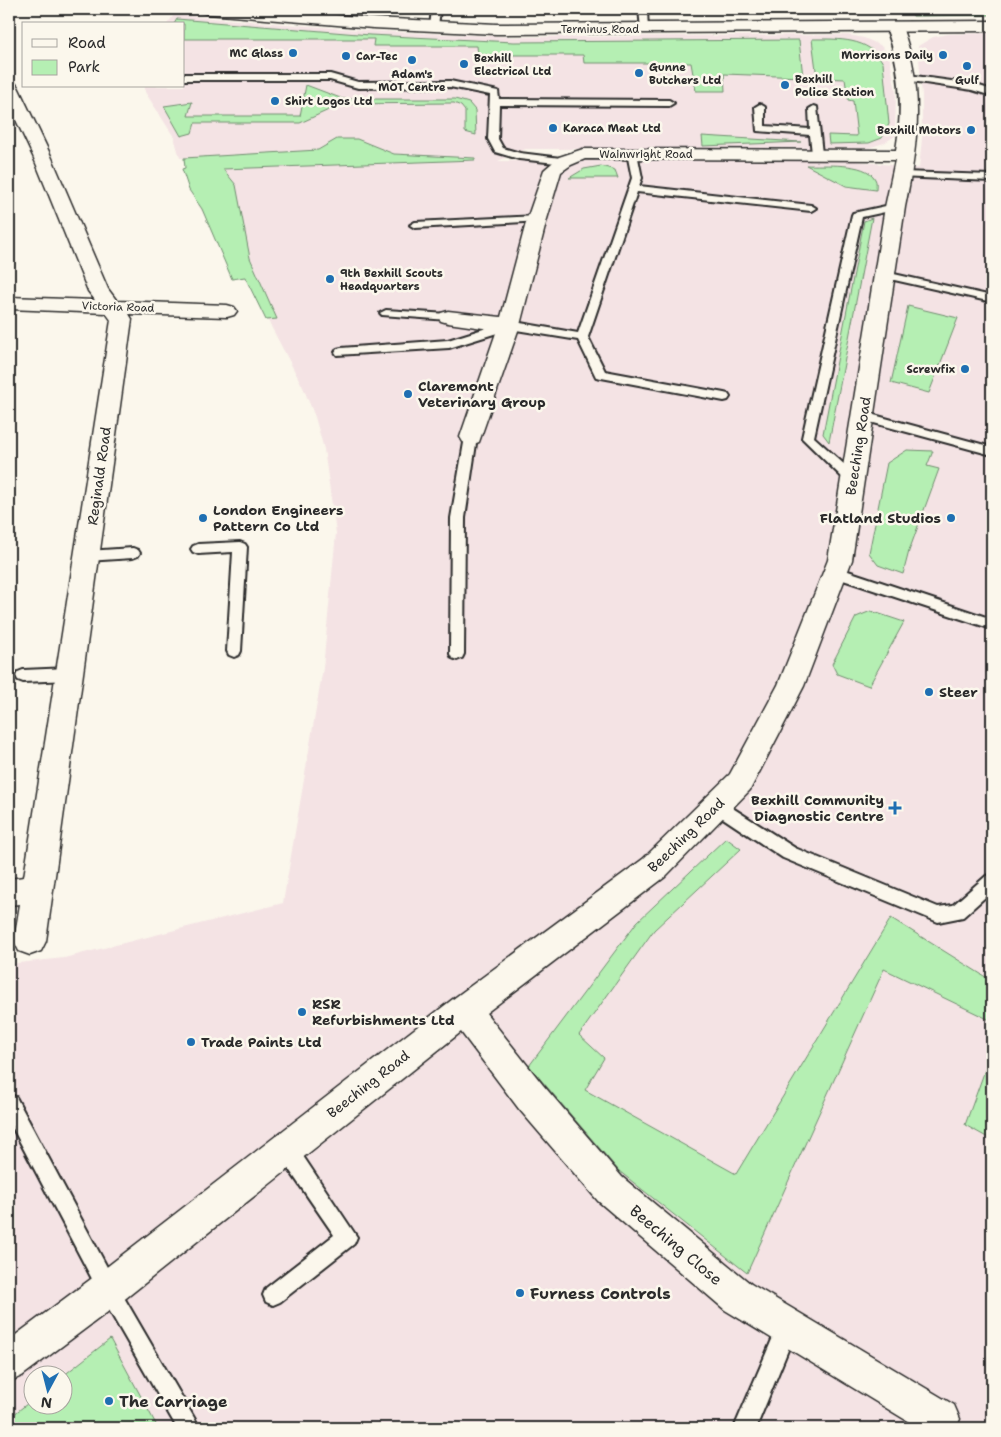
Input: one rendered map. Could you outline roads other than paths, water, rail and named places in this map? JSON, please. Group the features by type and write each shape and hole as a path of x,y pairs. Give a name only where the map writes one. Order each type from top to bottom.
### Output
{"street":[{"name":"Terminus Road","path":"208,9 434,27 645,29 992,26"},
{"name":"Beeching Road","path":"9,1364 108,1289 464,1010 654,868 740,782 792,686 840,560 895,207 904,165 908,78 900,43 894,27"},
{"name":"Reginald Road","path":"9,87 42,156 98,290 122,319 69,674 23,891 30,941"},
{"name":"Wainwright Road","path":"565,161 583,154 817,154 904,165"},
{"path":"471,437 509,325 537,219 553,170 565,161"},
{"name":"Victoria Road","path":"9,303 226,311"},
{"path":"448,317 509,325"},
{"name":"Beeching Close","path":"464,1010 531,1097 610,1189 738,1297 940,1419"}],"lane":[{"path":"434,27 436,9"},
{"path":"643,9 645,29"},
{"path":"185,77 330,77 358,85 450,84 495,93 493,139 499,150 519,156 565,161"},
{"path":"908,78 973,87 992,93"},
{"path":"973,87 980,80"},
{"path":"495,102 669,103"},
{"path":"760,107 760,128 816,132"},
{"path":"814,109 817,154"},
{"path":"632,153 637,178 582,337 600,374 724,397"},
{"path":"904,165 992,178"},
{"path":"633,188 811,208"},
{"path":"852,479 808,438 857,215 895,207"},
{"path":"415,225 537,219"},
{"path":"885,275 992,300"},
{"path":"386,313 448,317"},
{"path":"341,352 449,344 509,325 582,337"},
{"path":"863,416 992,451"},
{"path":"457,654 458,518 471,437"},
{"path":"198,550 240,547 234,651"},
{"path":"87,556 133,553"},
{"path":"836,572 992,624"},
{"path":"23,676 69,674"},
{"path":"717,805 789,853 938,915 957,912 992,881"},
{"path":"9,1103 108,1289 189,1428"},
{"path":"273,1295 347,1237 286,1148"},
{"path":"745,1428 787,1328"}],"place":[{"name":"MC Glass","path":"293,53"},
{"name":"Morrisons Daily","path":"943,55"},
{"name":"Car-Tec","path":"346,56"},
{"name":"Adam's MOT Centre","path":"412,60"},
{"name":"Bexhill Electrical Ltd","path":"464,64"},
{"name":"Gulf","path":"967,66"},
{"name":"Gunne Butchers Ltd","path":"639,73"},
{"name":"Bexhill Police Station","path":"785,85"},
{"name":"Shirt Logos Ltd","path":"275,101"},
{"name":"Karaca Meat Ltd","path":"553,128"},
{"name":"Bexhill Motors","path":"971,130"},
{"name":"9th Bexhill Scouts Headquarters","path":"330,279"},
{"name":"Screwfix","path":"965,369"},
{"name":"Claremont Veterinary Group","path":"408,394"},
{"name":"London Engineers Pattern Co Ltd","path":"203,518"},
{"name":"Flatland Studios","path":"951,518"},
{"name":"Steer","path":"929,692"},
{"name":"Bexhill Community Diagnostic Centre","path":"895,808"},
{"name":"RSR Refurbishments Ltd","path":"302,1012"},
{"name":"Trade Paints Ltd","path":"191,1042"},
{"name":"Furness Controls","path":"520,1293"},
{"name":"The Carriage","path":"109,1401"}]}
